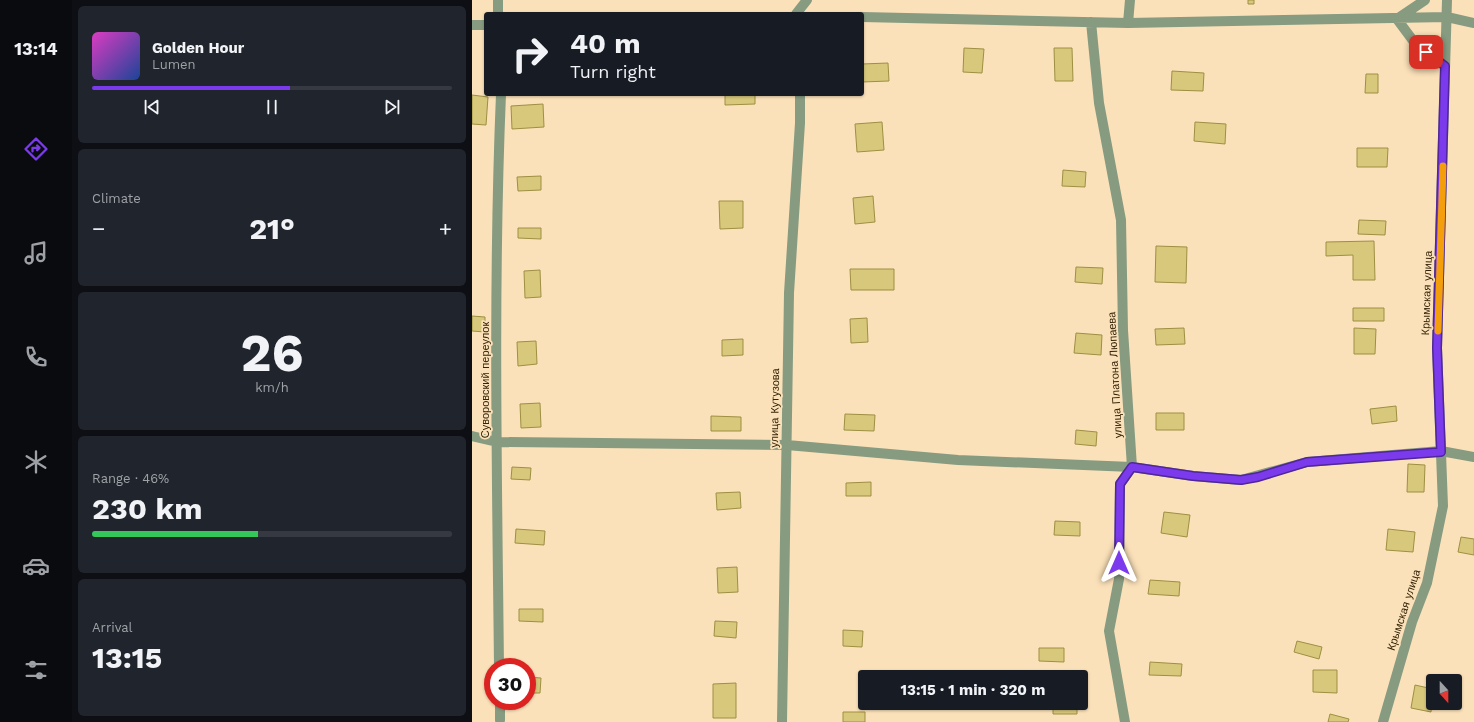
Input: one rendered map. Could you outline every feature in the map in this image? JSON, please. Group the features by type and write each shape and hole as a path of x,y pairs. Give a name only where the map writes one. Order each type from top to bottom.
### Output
{"street":[{"path":"498,0 498,12"},
{"path":"798,12 807,0"},
{"path":"1128,23 1130,0"},
{"path":"1397,19 1425,0"},
{"name":"Крымская улица","path":"1383,722 1412,622 1428,575 1443,506 1437,348 1447,0"},
{"path":"864,17 1128,23 1397,19 1447,16 1474,23"},
{"path":"1397,19 1417,46 1445,66"},
{"name":"улица Платона Люпаева","path":"1091,22 1099,103 1121,220 1123,330 1132,467"},
{"path":"472,25 484,25"},
{"name":"Суворовский переулок","path":"499,658 497,192 501,96"},
{"name":"улица Кутузова","path":"782,722 789,293 800,123 800,96"},
{"path":"472,436 497,442 787,445 958,460 1132,467 1193,476 1241,480 1258,477 1307,462 1441,452 1474,457"},
{"path":"1125,722 1109,631 1119,579 1120,484 1132,467"},
{"path":"500,710 500,720"}],"building":[{"path":"1248,0 1254,0 1254,4 1248,4"},
{"path":"964,48 984,49 982,73 963,72"},
{"path":"1054,48 1072,48 1073,81 1055,81"},
{"path":"888,63 889,81 864,82 864,64"},
{"path":"1172,71 1204,73 1203,91 1171,90"},
{"path":"1366,74 1378,74 1378,93 1365,93"},
{"path":"472,95 488,97 486,125 472,124"},
{"path":"725,96 755,96 755,104 725,105"},
{"path":"543,104 544,127 512,129 511,106"},
{"path":"882,122 884,150 857,152 855,124"},
{"path":"1195,122 1226,124 1225,144 1194,141"},
{"path":"1357,148 1388,148 1387,167 1357,167"},
{"path":"1063,170 1086,172 1085,187 1062,186"},
{"path":"541,176 541,190 518,191 517,177"},
{"path":"873,196 875,222 855,224 853,198"},
{"path":"719,201 743,201 743,228 720,229"},
{"path":"1359,220 1386,221 1385,235 1358,234"},
{"path":"518,228 541,228 541,239 518,238"},
{"path":"1374,241 1375,280 1353,280 1353,255 1326,256 1326,242"},
{"path":"1156,246 1187,247 1186,283 1155,282"},
{"path":"1076,267 1103,268 1102,284 1075,282"},
{"path":"850,269 894,269 894,290 851,290"},
{"path":"540,270 541,297 525,298 524,271"},
{"path":"1353,308 1384,308 1384,321 1353,321"},
{"path":"472,316 485,317 485,332 472,331"},
{"path":"867,318 868,342 851,343 850,319"},
{"path":"1184,328 1185,344 1156,345 1155,329"},
{"path":"1354,328 1376,329 1375,354 1354,354"},
{"path":"1076,333 1102,335 1101,355 1074,353"},
{"path":"743,339 743,355 722,356 722,340"},
{"path":"536,341 537,364 518,366 517,342"},
{"path":"540,403 541,427 521,428 520,404"},
{"path":"1396,406 1397,421 1372,424 1370,409"},
{"path":"1156,413 1184,413 1184,430 1156,430"},
{"path":"845,414 875,415 874,431 844,430"},
{"path":"711,416 741,417 741,431 711,431"},
{"path":"1076,430 1097,432 1096,446 1075,444"},
{"path":"1408,464 1425,465 1424,492 1407,492"},
{"path":"512,467 531,468 530,480 511,479"},
{"path":"871,482 871,496 846,496 846,483"},
{"path":"740,492 741,508 717,510 716,493"},
{"path":"1164,512 1190,515 1187,537 1161,533"},
{"path":"1055,521 1080,522 1080,536 1054,535"},
{"path":"516,529 545,531 544,545 515,543"},
{"path":"1388,529 1415,532 1413,552 1386,550"},
{"path":"1461,537 1474,539 1474,555 1458,552"},
{"path":"737,567 738,592 718,593 717,568"},
{"path":"1150,580 1180,582 1179,596 1148,594"},
{"path":"519,609 543,609 543,622 519,621"},
{"path":"715,621 737,622 736,638 714,636"},
{"path":"843,630 863,631 862,647 843,646"},
{"path":"1297,641 1322,647 1319,659 1294,652"},
{"path":"1039,648 1064,648 1064,662 1039,661"},
{"path":"1150,662 1182,664 1181,676 1149,675"},
{"path":"1313,670 1337,670 1337,693 1313,692"},
{"path":"536,678 541,678 540,693 536,693"},
{"path":"736,683 736,718 713,718 713,684"},
{"path":"1415,685 1426,687 1426,710 1431,710 1431,712 1411,708"},
{"path":"1053,710 1077,710 1077,714 1053,714"},
{"path":"843,712 865,712 865,722 843,722"},
{"path":"1330,714 1349,719 1348,722 1328,722"}],"slow traffic":[{"path":"1438,331 1443,166"}],"route":[{"path":"1119,563 1120,484 1132,467 1193,476 1241,480 1258,477 1307,462 1441,452 1437,348 1445,66 1426,52"}]}
